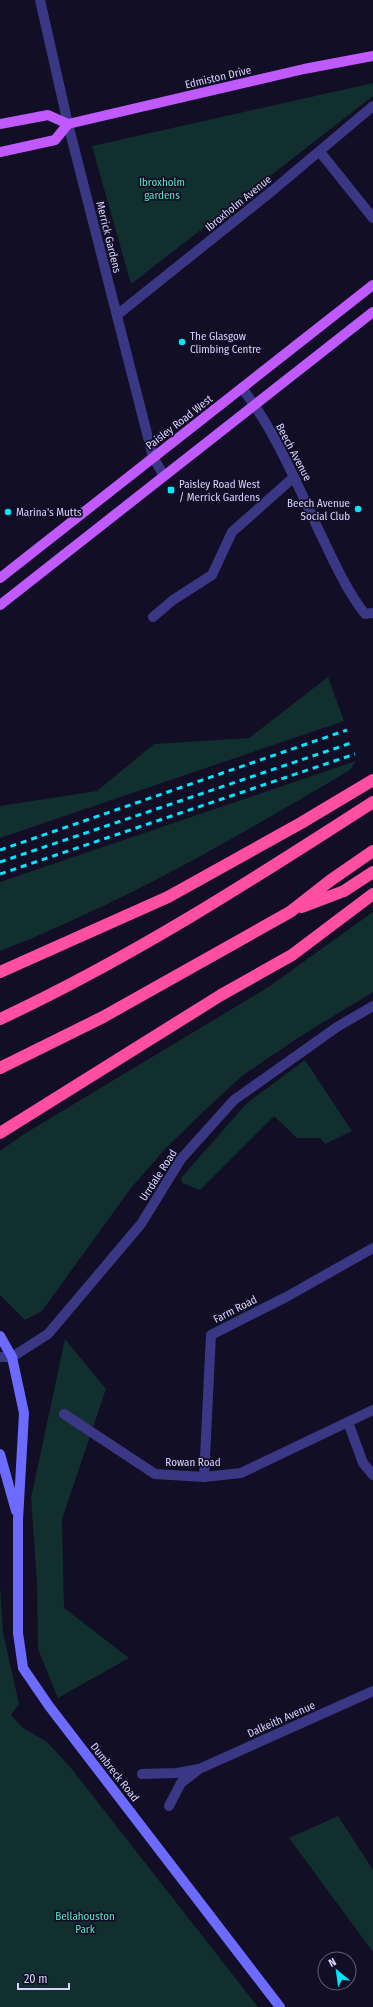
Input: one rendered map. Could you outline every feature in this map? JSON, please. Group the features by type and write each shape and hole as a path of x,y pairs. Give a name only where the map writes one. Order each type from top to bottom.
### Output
{"highway":[{"path":"0,972 168,897 301,823 373,780"},
{"path":"0,1019 147,942 236,890 373,802"},
{"path":"290,912 331,880 373,851"},
{"path":"0,1068 109,1014 290,912 344,891 373,872"},
{"path":"0,1133 221,994 292,955 373,894"}],"main road":[{"name":"Edmiston Drive","path":"68,124 304,69 373,56"},
{"path":"0,124 48,115 68,124 55,140 0,152"},
{"name":"Paisley Road West","path":"0,578 373,285"},
{"path":"0,605 373,312"},
{"name":"Dumbreck Road","path":"0,1336 12,1357 24,1413 18,1520 18,1633 23,1668 53,1712 280,2007"},
{"name":"Dumbreck Road","path":"0,1454 18,1520"}],"street":[{"name":"Merrick Gardens","path":"40,0 68,124 153,457 164,476"},
{"name":"Ibroxholm Avenue","path":"117,315 320,152 373,106"},
{"path":"320,152 373,218"},
{"name":"Beech Avenue","path":"242,388 255,405 294,478 338,572 355,601 369,614"},
{"path":"153,617 173,600 212,574 232,532 294,478"},
{"name":"Urrdale Road","path":"12,1357 48,1334 141,1224 181,1159 234,1100 337,1028 373,1006"},
{"name":"Farm Road","path":"204,1477 211,1335 288,1296 373,1248"},
{"path":"0,1357 12,1357"},
{"name":"Rowan Road","path":"64,1414 154,1474 204,1477 241,1473 373,1410"},
{"path":"348,1422 363,1463 373,1475"},
{"name":"Dalkeith Avenue","path":"142,1774 177,1774 199,1769 373,1691"},
{"name":"Dalkeith Avenue","path":"169,1806 181,1783 199,1769"}],"green space":[{"name":"Ibroxholm gardens","path":"373,83 373,96 131,284 92,146"},
{"path":"328,677 344,721 0,838 0,806 97,791 154,744 249,738"},
{"path":"356,761 350,770 179,868 91,912 0,951 0,882"},
{"path":"373,912 373,992 304,1034 243,1075 204,1111 166,1148 131,1188 42,1311 25,1320 0,1295 0,1151 24,1134 267,988"},
{"path":"305,1060 352,1131 325,1144 320,1138 297,1138 274,1116 200,1190 182,1183 181,1178 247,1103"},
{"path":"65,1339 106,1389 62,1519 64,1608 129,1658 58,1698 38,1649 37,1581 31,1498"},
{"name":"Bellahouston Park","path":"0,1585 3,1632 19,1704 11,1715 23,1728 47,1742 71,1768 258,2007 0,2007"},
{"path":"338,1816 373,1870 373,1952 289,1838"}],"railway":[{"path":"0,850 347,730"},
{"path":"0,862 351,743"},
{"path":"0,874 355,754"}],"place":[{"name":"The Glasgow Climbing Centre","path":"182,342"},
{"name":"Paisley Road West / Merrick Gardens","path":"171,490"},
{"name":"Beech Avenue Social Club","path":"358,509"},
{"name":"Marina's Mutts","path":"8,512"}]}
